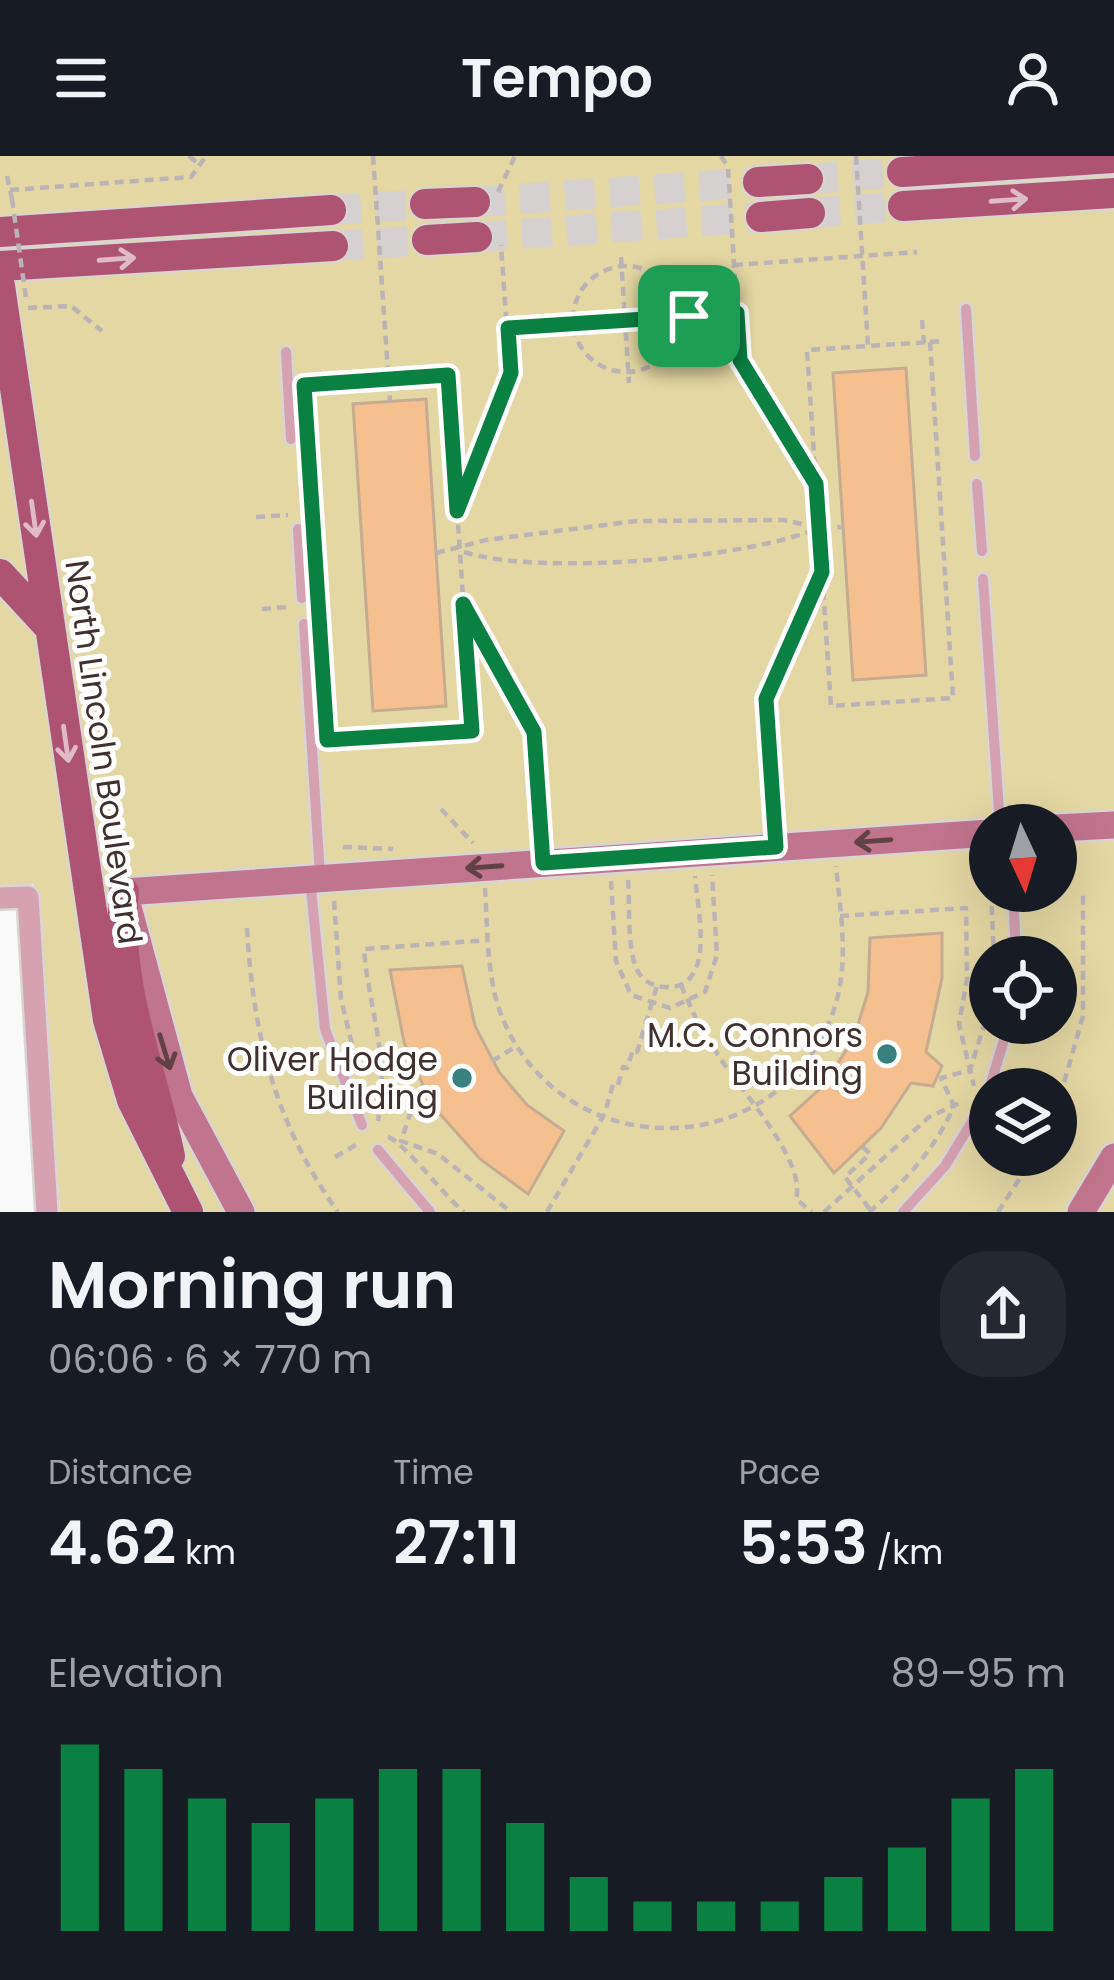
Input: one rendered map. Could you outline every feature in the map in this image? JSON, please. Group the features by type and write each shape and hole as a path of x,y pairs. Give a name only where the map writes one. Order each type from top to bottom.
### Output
{"main road":[{"path":"902,172 1114,158"},
{"path":"758,182 808,178"},
{"path":"903,206 1114,193"},
{"path":"425,204 487,207"},
{"path":"0,232 331,209"},
{"path":"760,217 810,213"},
{"path":"428,240 489,233"},
{"path":"0,266 333,246"},
{"name":"North Lincoln Boulevard","path":"9,295 18,410 108,1020 132,1100 184,1205"},
{"path":"0,451 18,410"},
{"path":"0,574 50,628"},
{"path":"124,892 119,939 125,985 184,1205"}],"street":[{"path":"1077,828 1114,825"},
{"path":"242,1212 179,1096 124,892 969,834"},
{"path":"0,898 28,896 47,1212"},
{"path":"1082,1212 1114,1157"}],"lane":[{"path":"966,309 975,456"},
{"path":"286,352 291,439"},
{"path":"977,484 982,551"},
{"path":"298,529 302,598"},
{"path":"983,579 999,804"},
{"path":"304,624 321,878 325,1029 362,1125"},
{"path":"903,1212 945,1166 969,1126"},
{"path":"378,1150 430,1212"}],"path":[{"path":"189,156 200,165"},
{"path":"10,190 191,178 206,156"},
{"path":"374,156 390,401"},
{"path":"487,207 515,156"},
{"path":"721,156 728,167 740,360 816,484"},
{"path":"856,156 868,346"},
{"path":"7,176 12,200 9,295 28,310 71,306 102,331"},
{"path":"457,511 511,373 508,328 489,233"},
{"path":"734,265 917,253"},
{"path":"621,257 629,383"},
{"path":"621,267 641,269 663,282 679,316 668,352 648,368 628,372 610,370 588,357 573,324 584,287 604,271 621,267"},
{"path":"508,328 737,313"},
{"path":"922,320 927,342 938,469 953,698 831,706 807,350 927,342 944,341"},
{"path":"448,375 472,731 327,740 304,385 329,379 388,379 448,375"},
{"path":"938,469 953,468"},
{"path":"256,517 312,514"},
{"path":"436,553 460,551 486,540 637,521 784,520 819,528 843,526"},
{"path":"460,551 489,560 641,560 787,542 819,528"},
{"path":"776,847 766,699 822,572"},
{"path":"463,604 534,732 543,863"},
{"path":"485,885 496,1001 517,1046 554,1090 602,1118 639,1129 678,1130 718,1123 753,1108 795,1076 828,1026 844,964 836,860"},
{"path":"610,876 619,973 631,995 651,1006 688,1003 705,992 716,964 712,869"},
{"path":"628,874 634,960 641,977 657,986 681,985 694,973 700,956 694,870"},
{"path":"321,878 341,999 359,1070"},
{"path":"1068,1068 1082,1016 1083,892"},
{"path":"841,916 966,908 967,979 958,1024 969,1068"},
{"path":"247,928 253,1010 270,1086 300,1153 338,1212"},
{"path":"377,1133 386,1066 371,1016 364,949 489,940"},
{"path":"681,985 708,1046 712,1044 721,1063 725,1061 732,1078 736,1076 753,1108 795,1164 800,1183 796,1199 812,1212"},
{"path":"547,1212 602,1118 613,1084 623,1067 628,1069 633,1050 638,1052 657,986"},
{"path":"828,1026 854,1038"},
{"path":"492,1061 517,1046"},
{"path":"954,1106 939,1077 969,1070"},
{"path":"365,1087 380,1108 412,1111 401,1141"},
{"path":"824,1212 929,1117 969,1099"},
{"path":"863,1148 870,1154 845,1177 870,1212 927,1154 954,1106"},
{"path":"335,1157 377,1133 438,1154 511,1212"},
{"path":"401,1141 422,1174 464,1212"},
{"path":"998,1212 1021,1176"},
{"path":"835,1204 840,1212"}],"shaded area":[{"path":"0,156 1114,156 1114,1212 60,1212 38,892 33,884 0,886"}],"building":[{"path":"906,368 926,675 853,680 833,373"},
{"path":"426,399 446,706 373,711 353,404"},
{"name":"M.C. Connors Building","path":"942,933 942,978 926,1052 942,1066 933,1086 911,1083 881,1128 834,1173 790,1116 823,1086 854,1038 868,992 870,938"},
{"name":"Oliver Hodge Building","path":"462,966 475,1026 499,1072 527,1105 564,1131 528,1194 480,1159 440,1114 419,1119 407,1101 423,1085 404,1042 390,970"}],"tunnel":[{"path":"808,179 902,172"},
{"path":"475,202 758,182"},
{"path":"331,210 425,204"},
{"path":"810,213 903,206"},
{"path":"477,237 761,217"},
{"path":"333,246 427,240"}],"place":[{"name":"M.C. Connors Building","path":"887,1054"},
{"name":"Oliver Hodge Building","path":"462,1078"}],"route":[{"path":"737,313 740,360 816,484 822,572 766,699 776,847 543,863 534,732 463,604 472,731 327,740 304,385 448,375 457,511 511,373 508,328 689,316 737,313"}]}
